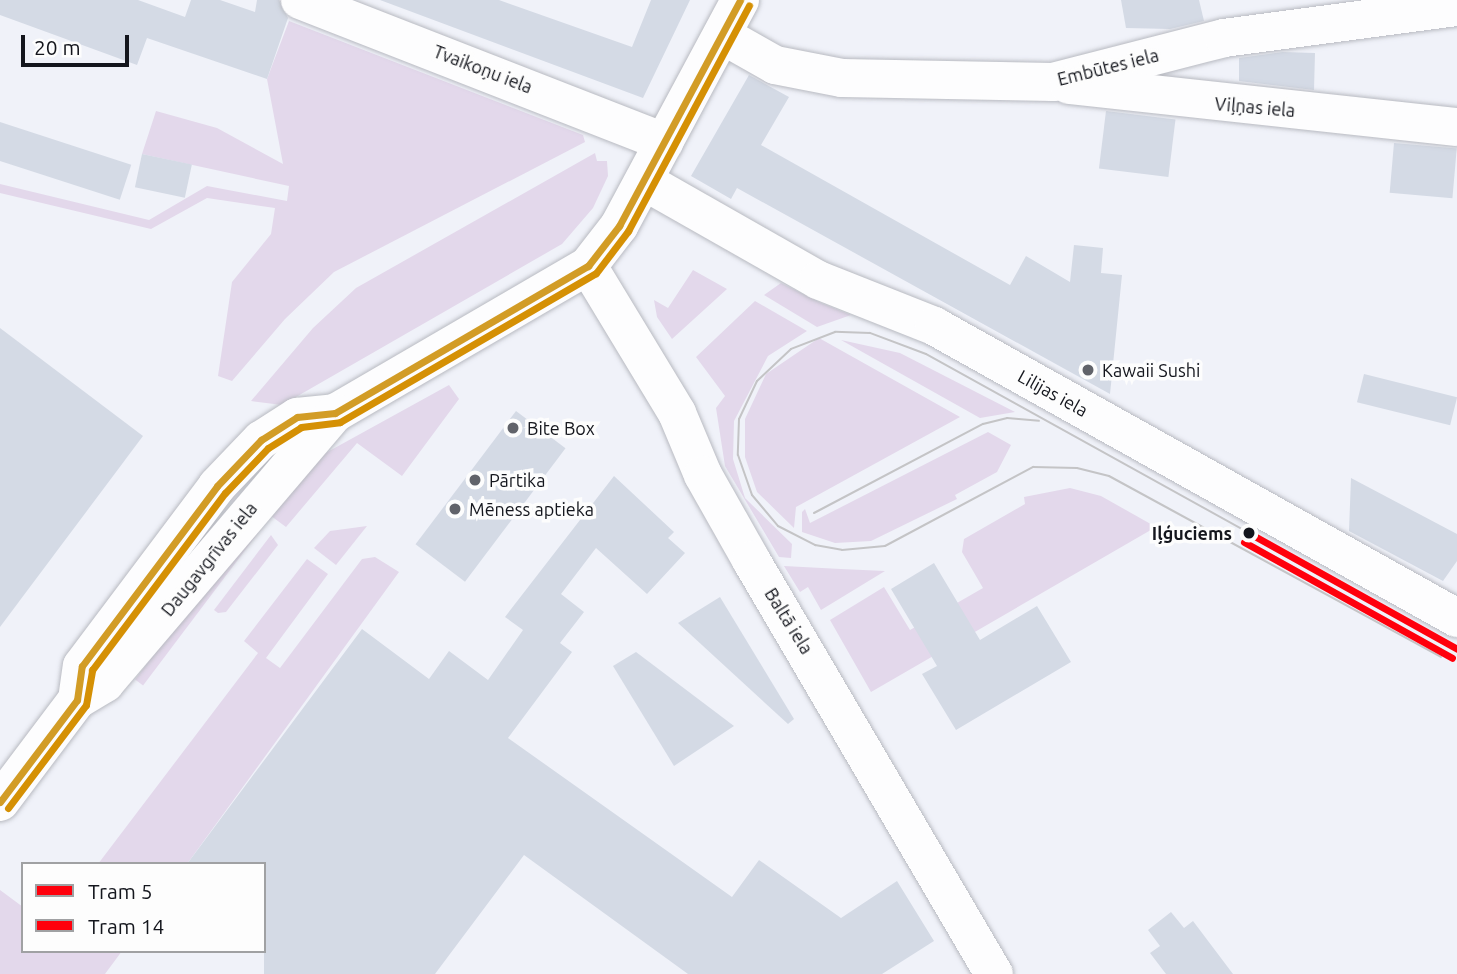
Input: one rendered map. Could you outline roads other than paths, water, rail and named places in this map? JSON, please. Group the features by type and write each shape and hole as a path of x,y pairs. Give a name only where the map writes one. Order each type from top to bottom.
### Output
{"street":[{"name":"Tvaikoņu iela","path":"300,0 664,142"},
{"name":"Daugavgrīvas iela","path":"0,802 77,700 82,666 217,486 261,440 297,417 335,413 588,266 644,181 740,0"},
{"name":"Embūtes iela","path":"722,35 775,65 842,78 1053,82 1224,38 1457,7"},
{"name":"Viļņas iela","path":"1053,82 1195,102 1457,127"},
{"name":"Lilijas iela","path":"644,181 818,280 934,326 1457,618"},
{"name":"Baltā iela","path":"588,266 677,413 703,475 751,560 990,968"}],"tram line":[{"path":"1249,533 926,354 870,333 835,332 791,349 757,381 739,419 738,455 752,495 778,526 815,545 842,550 885,546 1033,467 1077,468 1109,476 1441,657"},
{"path":"814,513 983,424 1007,418 1039,421"},
{"name":"5","path":"1249,533 1457,649"},
{"name":"14","path":"1244,542 1452,658"}],"place":[{"name":"Kawaii Sushi","path":"1088,370"},
{"name":"Bite Box","path":"513,428"},
{"name":"Pārtika","path":"475,480"},
{"name":"Mēness aptieka","path":"455,509"},
{"name":"Iļģuciems","path":"1249,533"}]}
